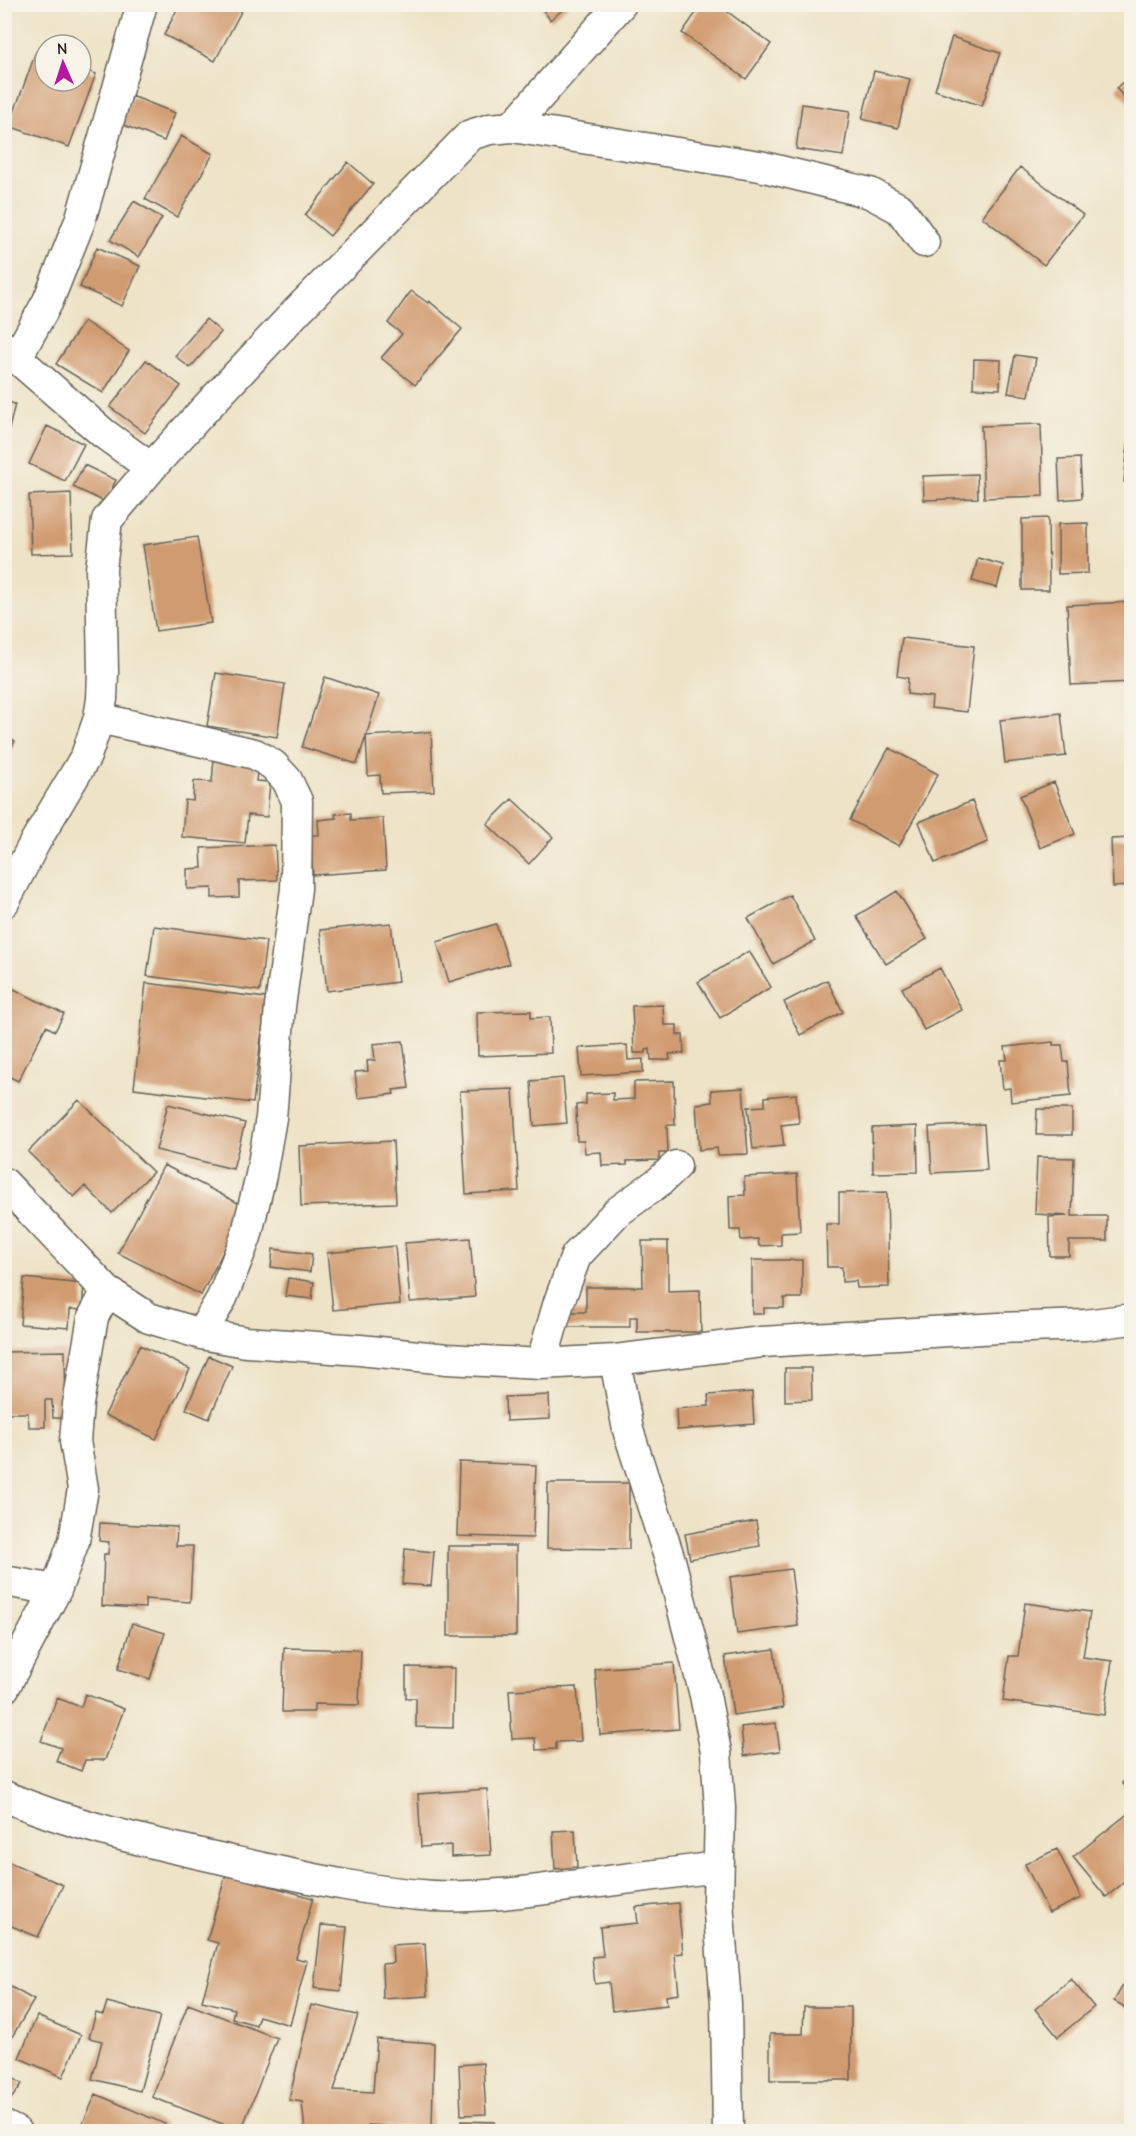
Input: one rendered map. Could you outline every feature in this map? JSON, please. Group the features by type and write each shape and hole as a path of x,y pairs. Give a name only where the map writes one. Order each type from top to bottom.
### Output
{"street":[{"path":"142,4 80,221 48,300 10,353 104,433 151,468"},
{"path":"512,127 621,4"},
{"path":"4,902 35,842 86,756 99,718 103,672 101,569 107,520 151,468 297,311 470,135 490,129 512,127 760,166 870,193 900,209 924,242"},
{"path":"99,718 255,754 273,765 287,780 297,801 296,889 280,1007 271,1118 261,1175 246,1237 222,1298 201,1334"},
{"path":"541,1364 559,1302 576,1256 616,1213 660,1181 676,1166"},
{"path":"4,1183 106,1291 149,1318 201,1334 246,1342 447,1359 541,1364 615,1360 762,1342 1085,1325 1131,1319"},
{"path":"4,1688 56,1590 74,1542 82,1489 75,1441 78,1404 93,1317 106,1291"},
{"path":"615,1360 628,1430 670,1560 705,1695 716,1752 720,1808 718,1901 726,2004 728,2132"},
{"path":"4,1581 56,1590"},
{"path":"4,1796 83,1825 134,1839 296,1875 388,1891 434,1896 521,1892 718,1867"},
{"path":"4,2126 16,2132"}],"building":[{"path":"180,4 245,4 215,61 164,35"},
{"path":"539,4 570,4 550,20"},
{"path":"702,4 717,4 771,44 746,79 682,33"},
{"path":"952,37 1000,53 982,106 935,90"},
{"path":"33,60 33,93 89,93 69,147 9,126"},
{"path":"874,71 910,79 898,128 862,119"},
{"path":"1132,75 1132,106 1116,88"},
{"path":"132,96 175,113 164,141 121,124"},
{"path":"802,104 850,111 843,156 796,149"},
{"path":"181,136 213,154 177,217 145,199"},
{"path":"348,162 373,184 330,236 305,215"},
{"path":"1020,167 1083,215 1044,265 982,217"},
{"path":"134,201 162,218 139,257 110,240"},
{"path":"97,247 140,266 122,306 80,287"},
{"path":"411,291 428,303 429,301 462,329 415,385 381,358 402,334 388,323"},
{"path":"206,319 221,332 190,368 175,356"},
{"path":"84,321 129,351 103,393 56,364"},
{"path":"1015,355 1036,358 1029,396 1008,393"},
{"path":"974,359 1001,360 1000,389 973,388"},
{"path":"146,360 181,386 145,433 110,407"},
{"path":"4,401 15,404 5,445 4,445"},
{"path":"1041,424 1043,496 984,498 981,426"},
{"path":"47,426 84,444 65,481 29,464"},
{"path":"1129,435 1132,436 1132,483 1124,482"},
{"path":"1080,458 1082,498 1060,500 1058,459"},
{"path":"84,465 116,480 105,502 73,487"},
{"path":"977,474 978,498 924,500 923,476"},
{"path":"71,493 73,553 31,554 29,495"},
{"path":"1048,518 1049,590 1022,590 1022,519"},
{"path":"1088,523 1088,573 1058,574 1058,524"},
{"path":"197,537 211,623 156,631 143,545"},
{"path":"978,558 1003,565 997,588 972,581"},
{"path":"1132,602 1132,682 1071,685 1067,605"},
{"path":"902,638 974,646 967,712 931,708 932,697 907,694 908,678 897,676"},
{"path":"216,673 285,684 277,737 207,726"},
{"path":"325,677 379,695 357,764 302,747"},
{"path":"1061,713 1066,756 1005,763 1000,720"},
{"path":"431,732 434,791 381,793 380,775 368,776 366,736"},
{"path":"5,735 15,741 5,760"},
{"path":"889,748 938,774 899,846 850,820"},
{"path":"214,759 258,763 256,781 270,782 267,817 248,815 245,843 182,837 185,800 193,801 194,781 212,782"},
{"path":"1054,782 1075,834 1040,848 1020,796"},
{"path":"512,799 553,837 529,864 487,824"},
{"path":"972,801 988,842 935,863 919,822"},
{"path":"351,813 351,820 383,818 386,870 313,875 310,835 319,835 318,820 336,818 335,814"},
{"path":"1132,838 1132,886 1113,887 1111,839"},
{"path":"275,845 277,880 239,881 239,897 212,898 212,888 187,889 187,869 202,868 201,848"},
{"path":"897,891 927,939 886,964 856,916"},
{"path":"790,895 815,941 773,964 748,918"},
{"path":"391,923 398,982 327,991 320,930"},
{"path":"496,924 509,964 449,982 437,942"},
{"path":"154,926 266,941 260,991 147,976"},
{"path":"749,951 771,987 720,1018 698,982"},
{"path":"940,968 962,1010 924,1030 902,988"},
{"path":"827,980 843,1012 800,1035 784,1002"},
{"path":"146,983 266,998 253,1103 134,1088"},
{"path":"4,984 64,1014 55,1031 46,1026 18,1081 4,1074"},
{"path":"663,1005 664,1025 677,1025 677,1035 683,1035 684,1053 669,1054 670,1060 651,1060 650,1049 646,1050 646,1053 634,1053 632,1006"},
{"path":"531,1011 531,1018 550,1017 551,1053 478,1056 477,1012"},
{"path":"403,1041 409,1088 393,1090 394,1094 358,1098 355,1072 368,1071 367,1061 375,1060 373,1044"},
{"path":"1053,1042 1053,1045 1062,1045 1064,1062 1068,1062 1071,1096 1011,1102 1010,1088 1003,1089 1000,1060 1007,1060 1005,1047"},
{"path":"627,1045 628,1060 643,1059 643,1072 581,1076 579,1048"},
{"path":"563,1078 567,1123 534,1126 531,1081"},
{"path":"674,1081 675,1125 667,1125 668,1153 659,1153 659,1160 627,1161 627,1165 602,1166 601,1152 585,1153 584,1141 577,1141 576,1105 586,1104 586,1094 613,1093 613,1100 634,1099 634,1082"},
{"path":"743,1088 748,1154 718,1155 717,1148 699,1150 696,1104 712,1102 711,1090"},
{"path":"513,1089 519,1191 466,1194 460,1091"},
{"path":"796,1094 799,1123 781,1125 784,1146 753,1149 748,1107 765,1106 765,1097"},
{"path":"79,1100 153,1172 112,1213 85,1186 74,1197 28,1152"},
{"path":"168,1104 245,1123 233,1169 156,1150"},
{"path":"1037,1109 1072,1109 1072,1135 1036,1135"},
{"path":"984,1124 987,1170 932,1173 929,1127"},
{"path":"917,1126 918,1172 873,1173 872,1128"},
{"path":"393,1141 396,1203 301,1206 299,1146"},
{"path":"1037,1157 1074,1158 1072,1216 1107,1216 1107,1241 1069,1241 1069,1256 1050,1256 1049,1217 1068,1216 1035,1214"},
{"path":"164,1165 246,1207 201,1295 118,1253"},
{"path":"797,1174 800,1232 781,1233 781,1245 759,1246 758,1239 741,1240 740,1230 730,1230 729,1196 745,1195 744,1177"},
{"path":"887,1192 889,1287 857,1288 856,1281 842,1282 842,1267 827,1267 826,1224 839,1224 839,1193"},
{"path":"470,1238 475,1297 410,1302 405,1243"},
{"path":"642,1241 668,1241 668,1291 700,1290 701,1332 637,1332 637,1317 630,1317 630,1327 567,1327 567,1312 586,1312 586,1287 643,1287"},
{"path":"395,1246 400,1304 333,1310 327,1253"},
{"path":"273,1249 312,1254 310,1272 271,1267"},
{"path":"752,1260 802,1260 802,1298 784,1298 784,1308 764,1308 764,1314 752,1314"},
{"path":"24,1278 84,1284 82,1310 70,1309 69,1328 20,1324"},
{"path":"288,1278 314,1282 312,1299 285,1296"},
{"path":"140,1345 190,1369 156,1439 105,1415"},
{"path":"65,1351 66,1418 53,1418 52,1400 45,1400 45,1427 29,1427 28,1413 4,1413 4,1352"},
{"path":"209,1356 232,1366 209,1419 186,1409"},
{"path":"785,1368 811,1368 812,1400 785,1401"},
{"path":"752,1392 754,1424 677,1430 676,1409 709,1406 708,1395"},
{"path":"549,1395 550,1419 506,1421 505,1397"},
{"path":"459,1462 536,1465 533,1538 457,1536"},
{"path":"548,1483 629,1483 629,1549 547,1548"},
{"path":"756,1521 760,1546 690,1559 685,1534"},
{"path":"100,1523 177,1527 176,1546 193,1546 190,1602 145,1599 145,1608 102,1606 104,1554 108,1554 109,1542 99,1541"},
{"path":"448,1546 516,1546 516,1636 448,1636"},
{"path":"405,1549 434,1552 431,1586 402,1584"},
{"path":"791,1569 798,1626 737,1634 730,1577"},
{"path":"1025,1603 1090,1612 1083,1657 1112,1661 1104,1715 1003,1701 1009,1656 1018,1656"},
{"path":"132,1623 165,1633 150,1679 118,1669"},
{"path":"284,1648 361,1650 359,1705 314,1704 314,1712 282,1712"},
{"path":"774,1649 783,1708 733,1715 725,1656"},
{"path":"674,1663 679,1729 600,1735 595,1669"},
{"path":"406,1667 454,1668 453,1728 416,1727 416,1698 406,1698"},
{"path":"577,1687 581,1741 556,1742 556,1749 536,1750 535,1738 512,1739 509,1690"},
{"path":"85,1694 124,1709 105,1760 85,1760 81,1771 56,1761 61,1748 41,1741 57,1698 81,1707"},
{"path":"776,1723 780,1751 744,1756 741,1727"},
{"path":"1132,1773 1132,1792 1122,1783"},
{"path":"487,1789 491,1855 451,1857 451,1845 421,1847 418,1794"},
{"path":"1130,1812 1132,1814 1132,1876 1106,1897 1073,1857"},
{"path":"575,1830 577,1867 555,1869 553,1831"},
{"path":"1057,1849 1081,1898 1049,1913 1025,1864"},
{"path":"4,1860 63,1885 38,1937 4,1923"},
{"path":"226,1874 313,1898 296,1958 307,1961 290,2025 259,2016 256,2025 232,2018 234,2009 202,2001 218,1943 207,1940"},
{"path":"678,1903 683,1953 675,1954 679,1994 666,1996 667,2005 612,2011 609,1982 595,1984 592,1957 603,1956 600,1927 638,1923 636,1907"},
{"path":"321,1925 347,1927 341,1991 314,1988"},
{"path":"425,1943 428,1996 383,1999 382,1964 393,1963 392,1945"},
{"path":"1132,1970 1132,2011 1114,2001"},
{"path":"1071,1979 1094,2007 1058,2037 1035,2009"},
{"path":"4,1983 34,2000 9,2042 4,2040"},
{"path":"107,2002 160,2016 140,2091 92,2079 102,2041 89,2038 96,2013 103,2015"},
{"path":"188,2004 277,2038 241,2131 152,2097"},
{"path":"311,2005 358,2015 334,2090 373,2092 377,2039 434,2043 432,2128 368,2125 368,2132 305,2132 302,2102 289,2100"},
{"path":"804,2007 851,2007 851,2080 770,2080 770,2034 803,2034"},
{"path":"37,2016 81,2035 63,2077 19,2058"},
{"path":"483,2063 486,2114 461,2115 459,2065"},
{"path":"4,2072 22,2084 6,2106 4,2105"},
{"path":"96,2094 165,2124 161,2132 79,2132"},
{"path":"462,2121 495,2122 495,2132 462,2132"}]}
